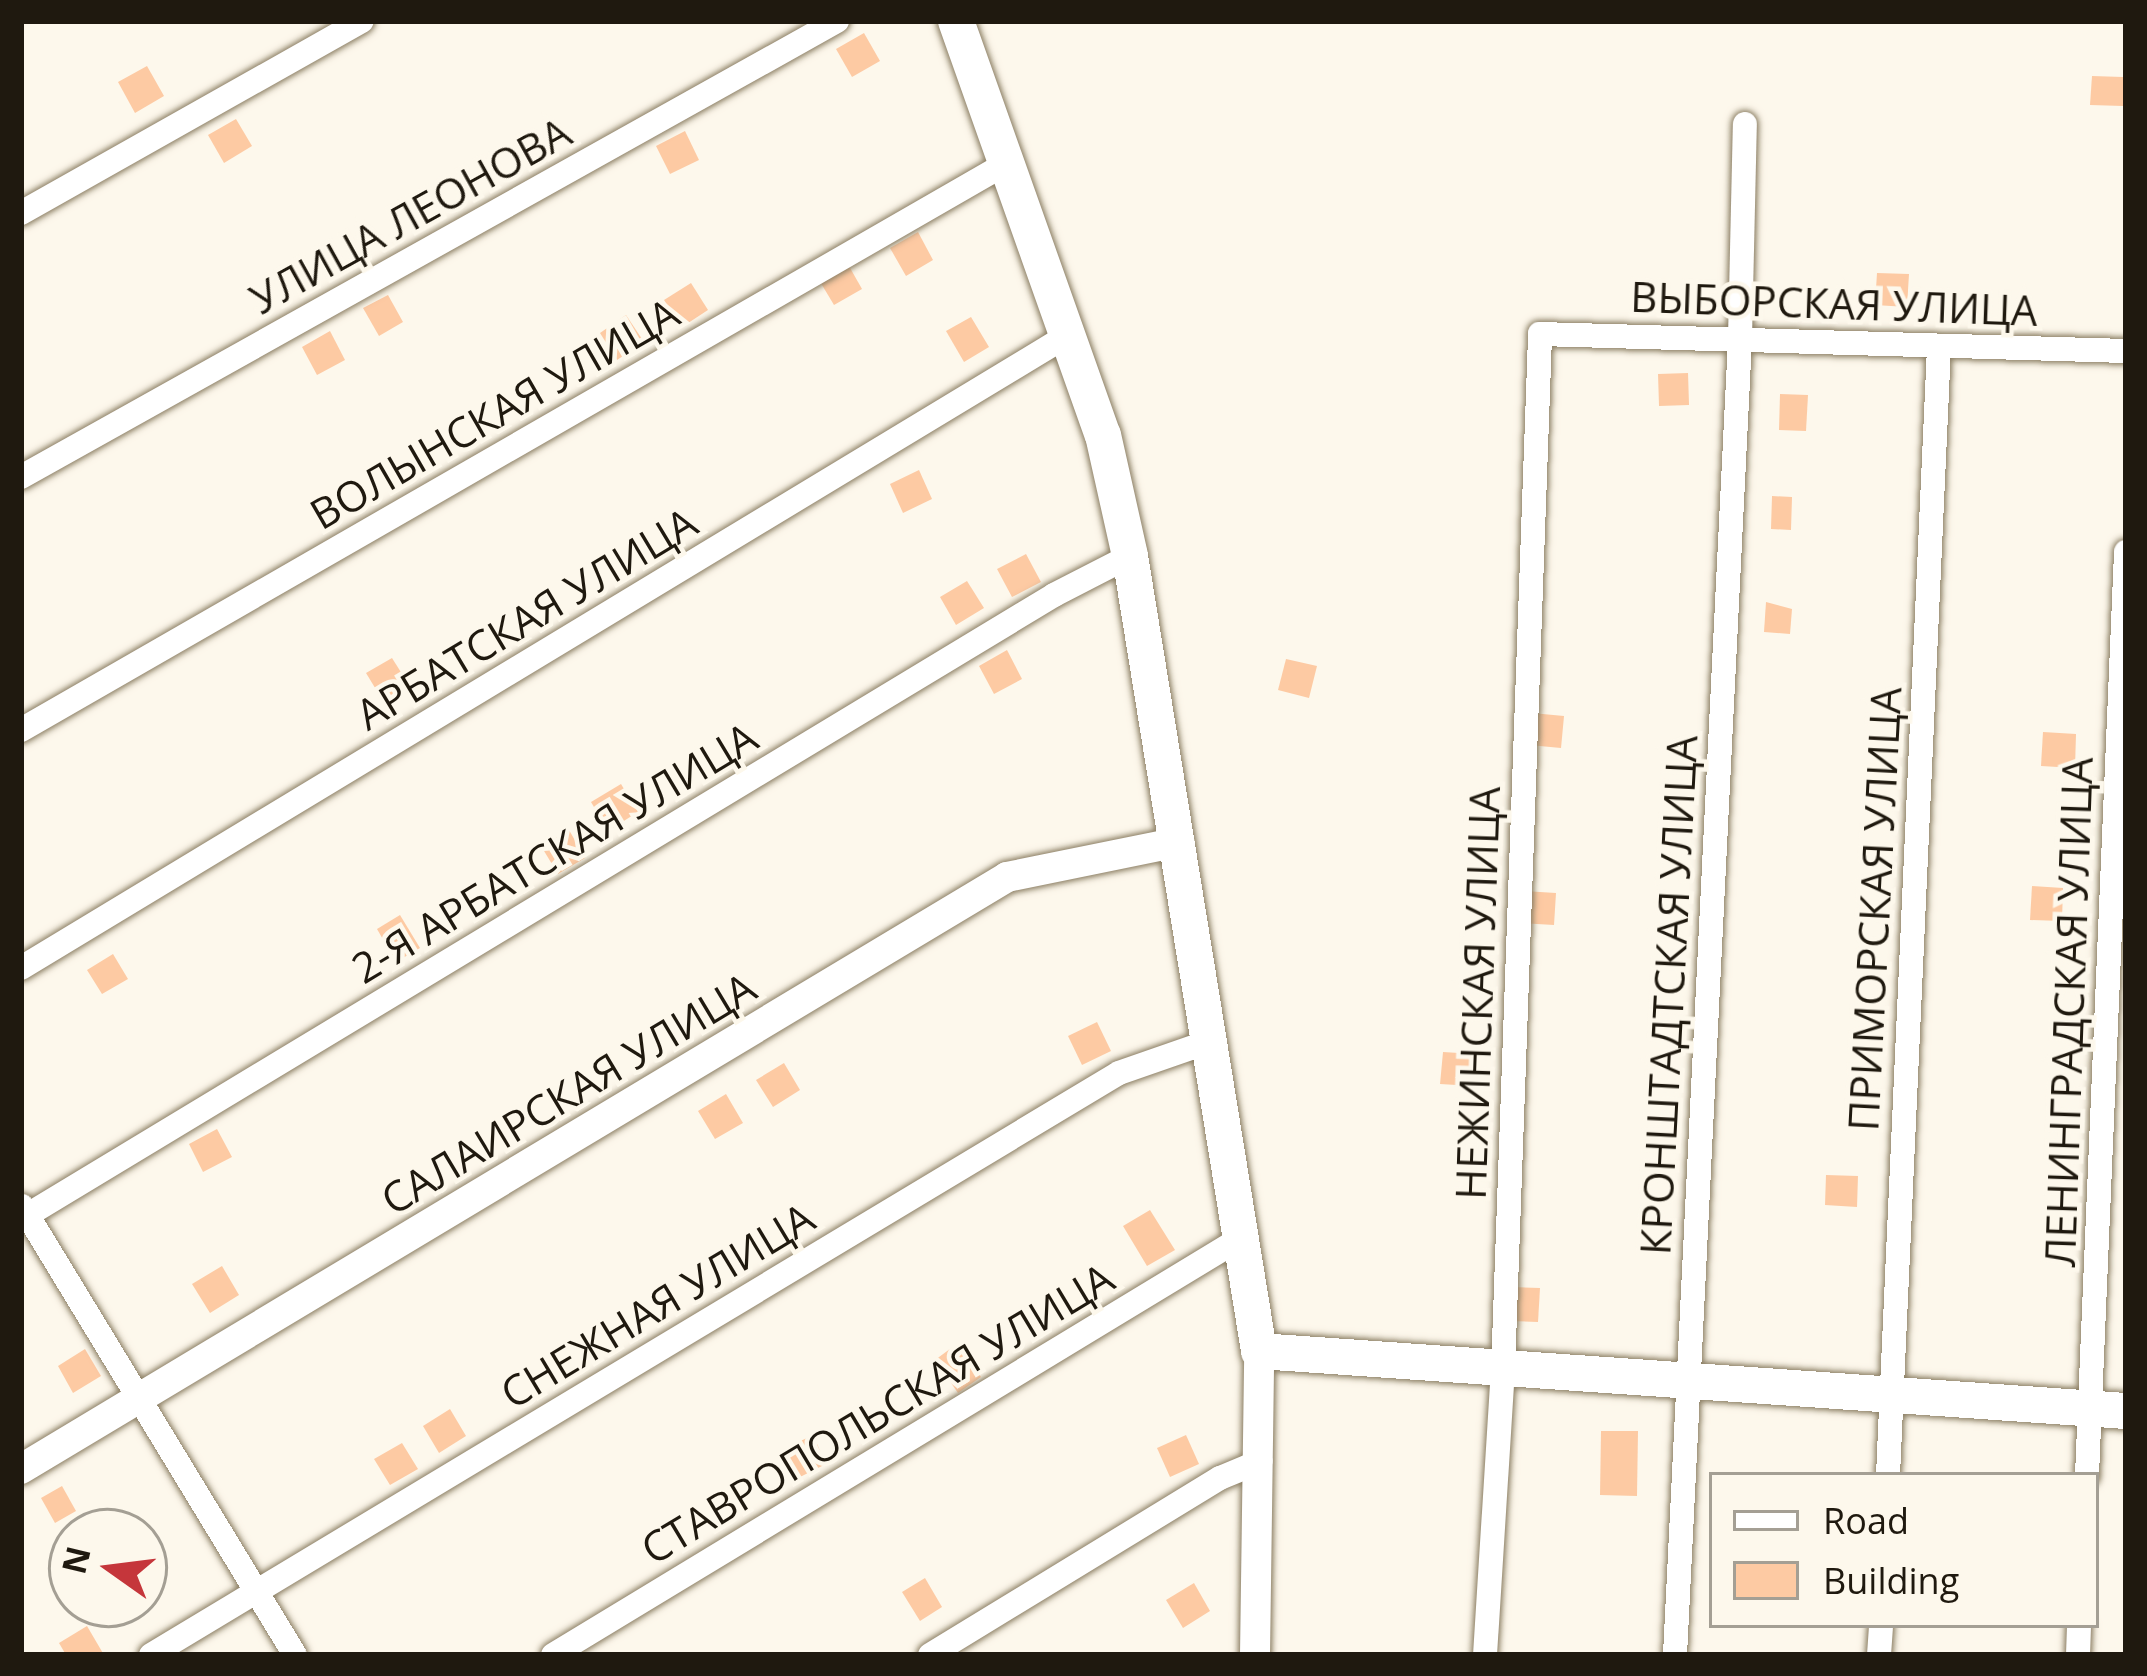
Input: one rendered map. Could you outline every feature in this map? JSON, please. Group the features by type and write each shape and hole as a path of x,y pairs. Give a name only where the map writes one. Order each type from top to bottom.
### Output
{"main road":[{"path":"956,21 1070,334 1102,435 1130,556 1258,1351 2108,1412"}],"street":[{"path":"21,214 362,21"},
{"name":"УЛИЦА ЛЕОНОВА","path":"21,477 837,21"},
{"name":"КРОНШТАДТСКАЯ УЛИЦА","path":"1675,1655 1740,338 1744,124"},
{"name":"ВОЛЫНСКАЯ УЛИЦА","path":"21,730 1006,163"},
{"name":"АРБАТСКАЯ УЛИЦА","path":"21,968 1070,334"},
{"name":"ВЫБОРСКАЯ УЛИЦА","path":"1540,334 2126,351"},
{"name":"НЕЖИНСКАЯ УЛИЦА","path":"1485,1655 1503,1370 1540,334"},
{"name":"ПРИМОРСКАЯ УЛИЦА","path":"1888,1472 1939,346"},
{"name":"ЛЕНИНГРАДСКАЯ УЛИЦА","path":"2088,1472 2108,1412 2126,552"},
{"name":"2-Я АРБАТСКАЯ УЛИЦА","path":"23,1213 1034,608 1130,556"},
{"name":"САЛАИРСКАЯ УЛИЦА","path":"21,1469 1006,878 1178,842"},
{"name":"СНЕЖНАЯ УЛИЦА","path":"151,1655 1119,1073 1211,1041"},
{"path":"23,1213 295,1655"},
{"name":"СТАВРОПОЛЬСКАЯ УЛИЦА","path":"554,1655 1241,1238"},
{"path":"1248,1651 1261,1461 1258,1351"},
{"path":"931,1655 1220,1478 1261,1461"}],"building":[{"path":"864,33 880,61 852,77 836,49"},
{"path":"147,66 164,96 135,113 118,82"},
{"path":"2092,76 2123,77 2123,106 2090,105"},
{"path":"236,119 252,146 224,163 208,135"},
{"path":"685,131 699,160 670,174 656,146"},
{"path":"918,232 933,260 906,276 890,248"},
{"path":"845,259 862,289 834,305 816,275"},
{"path":"1877,273 1909,274 1907,307 1875,305"},
{"path":"691,283 708,310 682,327 664,300"},
{"path":"388,295 403,322 379,336 363,308"},
{"path":"626,315 644,342 617,360 600,333"},
{"path":"971,317 989,347 964,362 946,331"},
{"path":"330,331 345,360 317,375 302,347"},
{"path":"1688,373 1689,405 1659,406 1658,374"},
{"path":"1780,394 1808,395 1806,431 1779,430"},
{"path":"919,470 932,499 903,513 890,484"},
{"path":"1772,496 1792,497 1791,530 1771,529"},
{"path":"1026,554 1041,582 1012,597 997,569"},
{"path":"967,581 984,608 956,625 940,597"},
{"path":"1766,602 1792,609 1790,634 1764,632"},
{"path":"1007,650 1022,679 994,694 979,666"},
{"path":"392,658 409,685 383,701 366,673"},
{"path":"1286,659 1317,666 1309,698 1278,690"},
{"path":"1532,713 1564,716 1561,748 1529,745"},
{"path":"2043,732 2076,734 2075,768 2041,766"},
{"path":"621,784 638,812 608,831 591,802"},
{"path":"569,830 585,858 558,874 541,846"},
{"path":"2032,886 2063,888 2062,921 2030,920"},
{"path":"1524,891 1556,893 1554,925 1522,923"},
{"path":"400,915 420,948 396,962 377,929"},
{"path":"113,954 128,979 102,994 87,970"},
{"path":"1097,1022 1111,1051 1082,1065 1068,1036"},
{"path":"1443,1052 1475,1054 1473,1086 1440,1084"},
{"path":"784,1063 800,1090 773,1107 756,1080"},
{"path":"726,1094 743,1123 715,1139 698,1111"},
{"path":"217,1129 232,1157 203,1172 189,1144"},
{"path":"1826,1175 1858,1176 1857,1207 1825,1205"},
{"path":"1150,1210 1175,1250 1147,1266 1123,1226"},
{"path":"222,1266 239,1295 210,1313 192,1284"},
{"path":"1512,1287 1540,1288 1538,1322 1510,1321"},
{"path":"958,1343 981,1377 958,1393 935,1360"},
{"path":"85,1349 101,1376 73,1393 58,1366"},
{"path":"450,1409 466,1436 439,1453 423,1426"},
{"path":"1601,1431 1638,1431 1637,1496 1600,1495"},
{"path":"813,1435 826,1464 798,1478 784,1449"},
{"path":"1186,1435 1199,1464 1170,1477 1157,1448"},
{"path":"402,1443 418,1469 390,1485 374,1459"},
{"path":"62,1486 74,1508 48,1510 41,1498"},
{"path":"925,1578 942,1607 920,1621 902,1592"},
{"path":"1194,1583 1210,1611 1183,1628 1166,1600"},
{"path":"88,1628 104,1655 66,1655 59,1643"}]}
